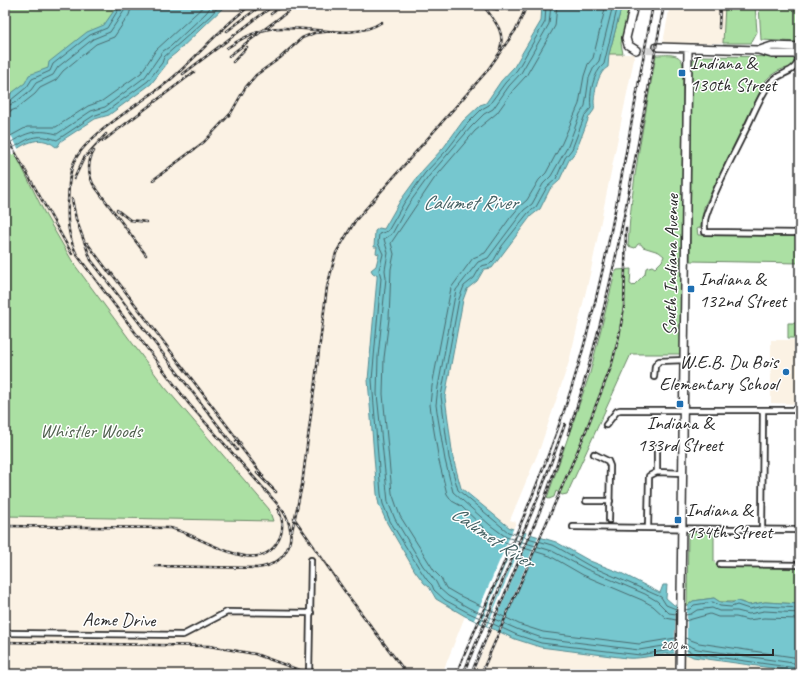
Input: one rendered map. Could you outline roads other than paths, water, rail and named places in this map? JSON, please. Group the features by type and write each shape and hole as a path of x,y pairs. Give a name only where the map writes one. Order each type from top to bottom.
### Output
{"main road":[{"path":"634,5 626,38 628,45 636,48"},
{"path":"758,50 772,46 800,47"},
{"path":"656,49 680,51 688,49 758,50 772,54 800,54"},
{"name":"South Indiana Avenue","path":"680,674 688,49"}],"street":[{"path":"800,54 799,62 794,70 779,75 767,87 705,217 705,232 800,233"},
{"path":"654,377 655,366 659,361 684,360"},
{"path":"606,425 620,410 800,410"},
{"path":"762,529 763,410"},
{"path":"657,447 657,472"},
{"path":"594,454 608,461 610,466 610,520"},
{"path":"648,528 648,480 650,474 657,472 683,473"},
{"path":"586,501 610,501"},
{"path":"573,526 800,530"},
{"path":"310,674 311,560"},
{"path":"720,564 800,565"},
{"name":"Acme Drive","path":"5,633 183,635 227,612 311,613"}],"water":[{"path":"118,5 226,5 167,60 166,65 151,84 109,115 95,119 61,141 56,147 43,141 30,142 6,156 5,163 5,98 25,83 29,75 48,68 49,62 87,32 104,25"},
{"name":"Calumet River","path":"542,5 622,5 609,54 608,67 599,77 594,97 594,110 589,117 576,151 569,160 559,181 550,189 540,209 531,216 492,268 484,269 477,281 467,289 463,300 445,397 453,458 461,488 510,528 556,542 590,561 621,573 660,593 663,585 667,585 666,598 674,605 687,606 693,601 714,598 720,602 731,603 737,601 749,605 765,602 800,604 800,672 693,657 679,653 627,658 540,647 515,639 465,616 436,599 429,587 415,571 387,523 379,505 368,380 377,278 377,274 374,275 371,270 376,266 379,254 376,253 377,247 374,247 375,231 379,228 384,229 400,201 422,171 444,147 463,121 480,105 486,103 501,81 514,67 541,21"}],"tunnel":[{"path":"636,50 656,51"}],"railway":[{"path":"155,566 257,568 269,566 278,561 289,545 290,526 280,507 189,404 77,255 70,235 68,222 70,177 74,162 91,140 117,118 170,80 251,5"},
{"path":"227,31 262,5"},
{"path":"183,74 274,5"},
{"path":"271,14 283,5"},
{"path":"483,5 500,31 500,49"},
{"path":"486,5 501,10 516,5"},
{"path":"292,531 302,485 327,287 336,253 355,221 487,71 517,28 527,5"},
{"path":"456,674 534,492 562,418 574,380 599,288 609,241 653,5"},
{"path":"568,434 599,329 612,275 664,5"},
{"path":"719,28 720,5"},
{"path":"229,56 294,7"},
{"path":"227,48 247,36 269,29 297,28 342,32 370,28 382,22"},
{"path":"153,180 204,142 231,113 245,88 256,75 280,58 302,38 314,33 334,31"},
{"path":"233,62 247,47"},
{"path":"103,141 194,72"},
{"path":"5,134 72,254"},
{"path":"74,179 84,158 106,134"},
{"path":"94,151 89,163 90,176 93,184 146,255"},
{"path":"72,199 76,219 91,260 237,450"},
{"path":"117,210 130,220 146,222"},
{"path":"481,674 581,443 611,367 619,336 624,307 626,228"},
{"path":"87,243 111,275"},
{"path":"109,270 241,444"},
{"path":"463,674 540,493 565,424"},
{"path":"236,441 263,476"},
{"path":"471,674 542,506 563,447"},
{"path":"257,473 276,492"},
{"path":"5,526 170,528 227,551 243,556 256,556 269,552 280,537 282,525 278,509"},
{"path":"294,518 346,593 407,674"},
{"path":"5,642 209,646 255,654 310,674"}],"place":[{"name":"Indiana & 130th Street","path":"682,73"},
{"name":"Indiana & 132nd Street","path":"691,289"},
{"name":"W.E.B. Du Bois Elementary School","path":"786,372"},
{"name":"Indiana & 133rd Street","path":"680,404"},
{"name":"Indiana & 134th Street","path":"678,520"}],"park label":[{"name":"Whistler Woods","path":"91,430"}]}
